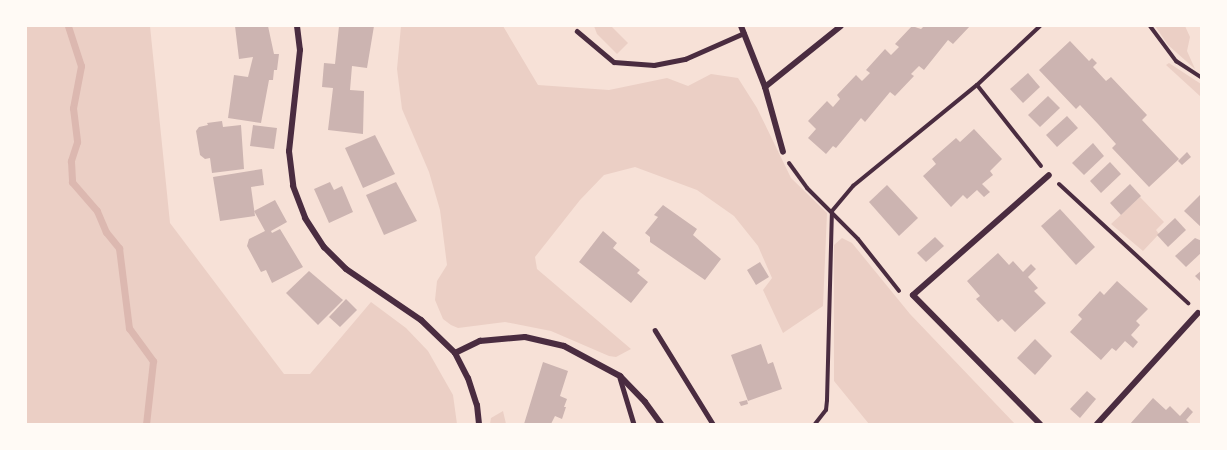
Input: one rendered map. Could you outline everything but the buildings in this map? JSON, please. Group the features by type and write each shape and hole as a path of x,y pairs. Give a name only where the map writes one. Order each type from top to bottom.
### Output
{"street":[{"path":"297,26 300,50 289,151 293,186 305,219 324,247 346,269 422,320 455,353 474,396 479,424"},
{"path":"741,26 765,87 783,152"},
{"path":"765,87 841,26"},
{"path":"1040,424 913,295 1049,175"},
{"path":"1097,424 1198,313"},
{"path":"455,353 480,341 525,337 564,345 620,376 645,402 661,424"}],"lane":[{"path":"577,31 614,62 654,65 685,59 744,33"},
{"path":"655,330 712,424"},
{"path":"620,376 634,424"}],"path":[{"path":"816,424 826,410 827,400 832,211 852,186 977,85 1040,26"},
{"path":"1150,26 1176,61 1202,78"},
{"path":"977,85 1027,153 1198,313"},
{"path":"783,152 802,181 858,239 901,294"}],"shaded area":[{"path":"26,26 150,26 170,223 284,374 310,374 371,302 406,328 428,351 453,395 457,424 26,424"},
{"path":"401,26 503,26 538,85 609,90 667,78 688,86 711,74 738,78 757,108 791,178 827,213 823,306 783,333 763,290 772,278 758,246 734,216 697,190 635,167 604,175 580,200 535,257 537,269 631,349 616,357 609,356 551,331 505,322 458,328 451,325 443,319 435,300 437,281 447,265 440,210 429,172 402,109 397,69"},
{"path":"594,26 611,26 628,43 617,54 597,34"},
{"path":"1155,26 1185,26 1190,37 1187,51 1195,69 1168,45"},
{"path":"1169,63 1201,84 1201,97 1166,65"},
{"path":"1140,197 1164,222 1156,230 1159,234 1143,251 1111,224"},
{"path":"842,238 852,243 910,314 1015,424 869,424 834,381 834,245"},
{"path":"503,411 506,424 490,424 491,418"}],"waterway":[{"path":"68,26 81,66 73,108 77,142 71,161 72,182 97,211 106,232 119,248 129,328 153,361 146,424"}]}
